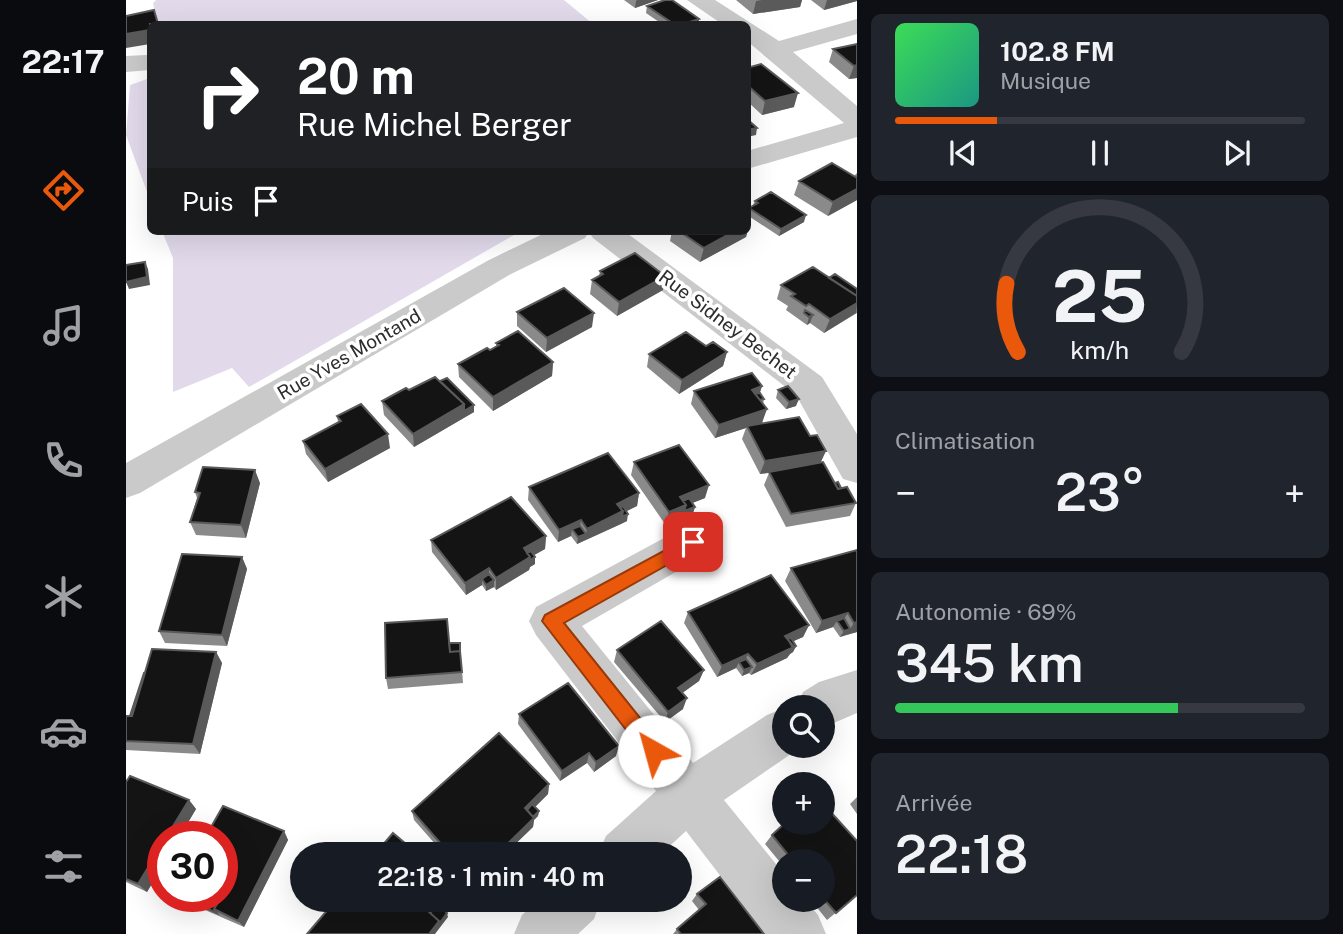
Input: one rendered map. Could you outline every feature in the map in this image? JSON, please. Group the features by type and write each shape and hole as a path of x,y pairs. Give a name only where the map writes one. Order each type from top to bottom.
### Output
{"street":[{"path":"699,0 733,21"},
{"path":"774,50 856,26"},
{"path":"751,33 856,120"},
{"path":"751,159 856,128"},
{"name":"Rue Yves Montand","path":"126,482 500,267 566,235"},
{"name":"Rue Sidney Bechet","path":"609,235 809,386 856,468"},
{"path":"693,542 551,621 799,934"},
{"path":"835,697 856,691"},
{"path":"637,842 688,794 772,738"},
{"path":"541,934 563,912"}],"shaded area":[{"path":"156,0 564,0 589,21 157,21 153,3"},
{"path":"147,79 147,192 126,135 130,85"},
{"path":"164,235 514,235 249,387 232,368 173,392 173,258"}],"building":[{"path":"672,0 699,19 670,21 647,6"},
{"path":"154,10 157,21 147,21 147,30 126,34 126,16"},
{"path":"857,44 857,65 854,66 833,49"},
{"path":"761,64 798,93 765,101 751,89 751,67"},
{"path":"832,163 857,178 857,189 833,202 799,181"},
{"path":"771,192 806,215 781,229 751,209 758,203 755,201"},
{"path":"685,235 728,235 704,248"},
{"path":"635,253 665,276 619,302 592,280 603,274 600,271"},
{"path":"145,262 147,277 126,282 126,265"},
{"path":"813,267 857,296 857,303 830,319 809,304 806,306 791,296 795,294 781,285"},
{"path":"835,274 857,289 857,296 829,278"},
{"path":"564,288 594,313 547,338 517,312"},
{"path":"518,331 553,362 493,397 458,364 487,348 490,350 499,345 496,343"},
{"path":"686,332 706,346 713,342 727,352 682,380 649,354"},
{"path":"752,373 762,386 752,390 767,409 719,425 694,391"},
{"path":"435,377 464,404 413,434 382,401"},
{"path":"447,378 474,405 464,411 464,404 440,381"},
{"path":"788,386 799,399 789,402 778,390"},
{"path":"760,393 764,399 760,400 755,394"},
{"path":"361,404 388,434 325,469 303,441 341,421 337,416"},
{"path":"799,417 810,436 817,435 826,451 765,461 747,426"},
{"path":"679,445 709,485 680,497 686,505 669,512 634,462"},
{"path":"608,453 639,493 617,504 623,511 587,529 581,520 559,530 529,487"},
{"path":"823,462 838,489 847,487 856,503 791,514 769,472"},
{"path":"203,467 255,470 241,525 190,522 200,493 195,492"},
{"path":"511,497 546,536 524,548 530,557 496,578 489,568 465,583 431,540"},
{"path":"689,498 695,507 684,511 686,505 683,501"},
{"path":"623,506 628,514 622,517 623,511 620,508"},
{"path":"580,526 586,534 578,537 572,529"},
{"path":"857,550 857,622 854,623 848,613 822,621 791,568"},
{"path":"531,551 535,557 530,560 527,553"},
{"path":"182,554 242,557 222,635 159,631"},
{"path":"489,574 494,580 486,585 482,579"},
{"path":"771,575 809,625 785,636 794,647 757,664 748,654 722,666 688,612"},
{"path":"844,618 850,629 844,631 837,621"},
{"path":"447,619 450,652 460,651 462,672 386,678 385,623"},
{"path":"661,621 704,670 678,688 687,698 668,712 617,650"},
{"path":"791,638 796,646 793,648 788,639"},
{"path":"449,643 460,643 460,651 450,652"},
{"path":"152,649 216,652 193,744 126,741 126,716 132,716"},
{"path":"746,659 752,667 744,670 739,662"},
{"path":"144,673 132,716 130,716"},
{"path":"568,683 619,746 596,762 589,753 562,771 519,714"},
{"path":"499,733 549,784 525,808 534,818 509,842 439,842 412,811"},
{"path":"130,776 189,800 176,821 147,821 147,869 138,884 126,879 126,782"},
{"path":"532,804 539,811 533,817 527,810"},
{"path":"223,806 284,831 238,921 220,912 238,912 238,821 214,821"},
{"path":"835,817 857,841 857,895 835,912 835,849 783,849 772,835 835,835"},
{"path":"393,833 404,842 385,842"},
{"path":"720,877 764,934 681,934 677,929 706,904 697,894"},
{"path":"326,912 429,912 439,921 429,934 307,934"},
{"path":"446,912 447,913 439,924 430,913"}],"route":[{"path":"654,751 551,621 693,542"}]}
